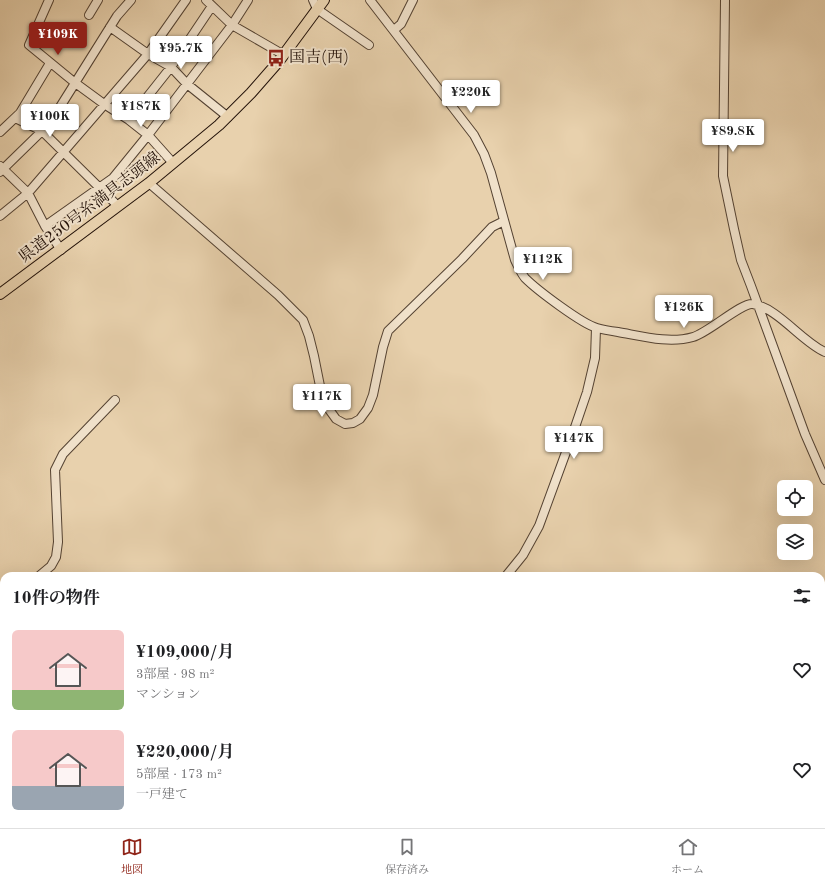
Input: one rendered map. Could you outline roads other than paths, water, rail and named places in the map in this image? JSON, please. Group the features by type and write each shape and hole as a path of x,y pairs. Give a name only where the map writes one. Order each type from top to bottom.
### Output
{"main road":[{"name":"県道250号糸満具志頭線","path":"0,294 149,183 228,117 256,88 284,55 315,4 324,0"}],"street":[{"path":"49,0 29,46 74,82 129,120 148,136 173,163"},
{"path":"89,15 98,0"},
{"path":"60,250 45,226 28,193 1,169 42,131 60,107 74,82 117,16 132,0"},
{"path":"0,216 28,193 148,54 186,0"},
{"path":"206,0 232,25 284,55"},
{"path":"45,226 113,178 148,136 232,25 248,0"},
{"path":"370,0 474,135 487,160 519,270 545,294 579,319 596,328 662,339 684,339 694,337 703,333 743,305 751,303 771,312 796,330 815,348 825,352"},
{"path":"394,30 401,24 413,0"},
{"path":"725,0 723,176 734,230 741,260 805,434 825,480"},
{"path":"315,4 369,45"},
{"path":"129,120 171,67 212,6"},
{"path":"110,27 148,54 171,67 187,84 228,117"},
{"path":"0,132 20,113 50,63"},
{"path":"15,118 42,131 118,206"},
{"path":"149,183 278,295 302,320 309,336 323,401 336,419 345,424 353,423 360,419 368,408 373,395 383,347 388,331 462,259 492,227 504,221"},
{"path":"509,572 523,555 539,526 568,447 587,392 595,358 596,328"},
{"path":"44,572 51,566 56,557 58,542 55,470 63,454 115,400"}],"place":[{"name":"国吉(西)","path":"276,58"}]}
